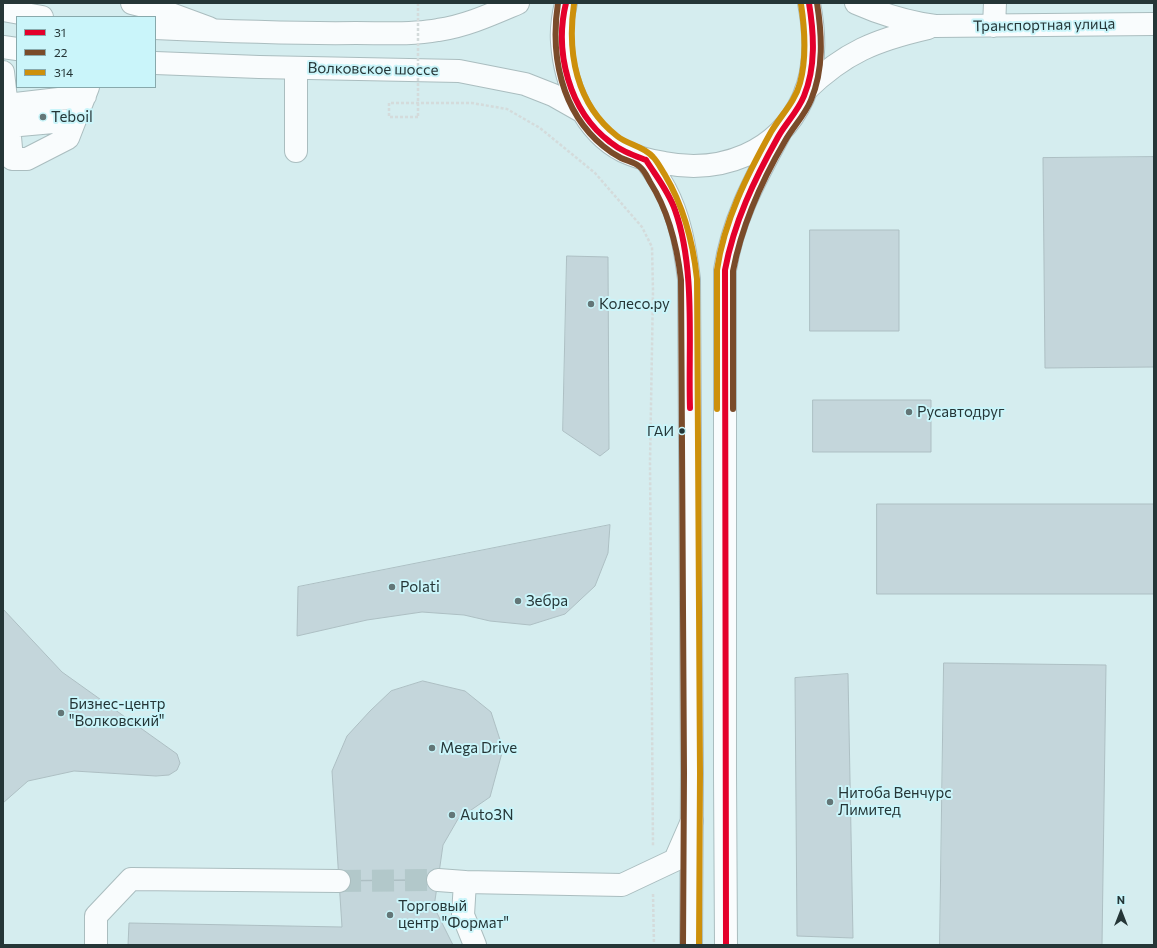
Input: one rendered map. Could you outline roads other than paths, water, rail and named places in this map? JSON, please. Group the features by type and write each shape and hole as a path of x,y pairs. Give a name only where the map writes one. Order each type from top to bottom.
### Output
{"main road":[{"path":"132,3 160,10 216,30"},
{"path":"156,28 346,33 415,32 438,30 465,24 518,3"},
{"path":"566,3 562,20 562,41 570,81 583,112 591,124 606,139 622,150 646,160 671,165 715,165 737,160 755,152 780,133"},
{"path":"726,945 725,270 728,248 735,225 748,195 780,133 794,116 804,98 812,64 813,44 809,3"},
{"name":"Транспортная улица","path":"856,3 880,14 909,22 935,26 1154,24"},
{"path":"994,3 994,26"},
{"path":"3,10 36,16"},
{"name":"Транспортная улица","path":"806,90 835,64 855,52 879,41 935,26"},
{"path":"3,47 16,49"},
{"name":"Волковское шоссе","path":"156,63 296,68 459,71 525,84 553,95 583,112"},
{"path":"296,68 296,151"},
{"path":"3,72 12,159 27,158 68,138 86,91 7,105"},
{"path":"9,126 76,120"},
{"path":"646,160 664,188 674,209 682,233 689,279 692,821 691,945"},
{"path":"438,880 465,882 622,885 675,860 692,821"},
{"path":"96,945 96,916 131,879 339,881"},
{"path":"465,882 463,915 475,945"}],"tunnel":[{"path":"339,881 438,880"}],"place":[{"name":"Teboil","path":"43,117"},
{"name":"Колесо.ру","path":"591,304"},
{"name":"Русавтодруг","path":"909,412"},
{"name":"ГАИ","path":"682,431"},
{"name":"Polati","path":"392,587"},
{"name":"Зебра","path":"518,601"},
{"name":"Бизнес-центр \"Волковский\"","path":"61,713"},
{"name":"Mega Drive","path":"432,748"},
{"name":"Нитоба Венчурс Лимитед","path":"830,802"},
{"name":"Auto3N","path":"452,815"},
{"name":"Торговый центр \"Формат\"","path":"390,915"}]}
